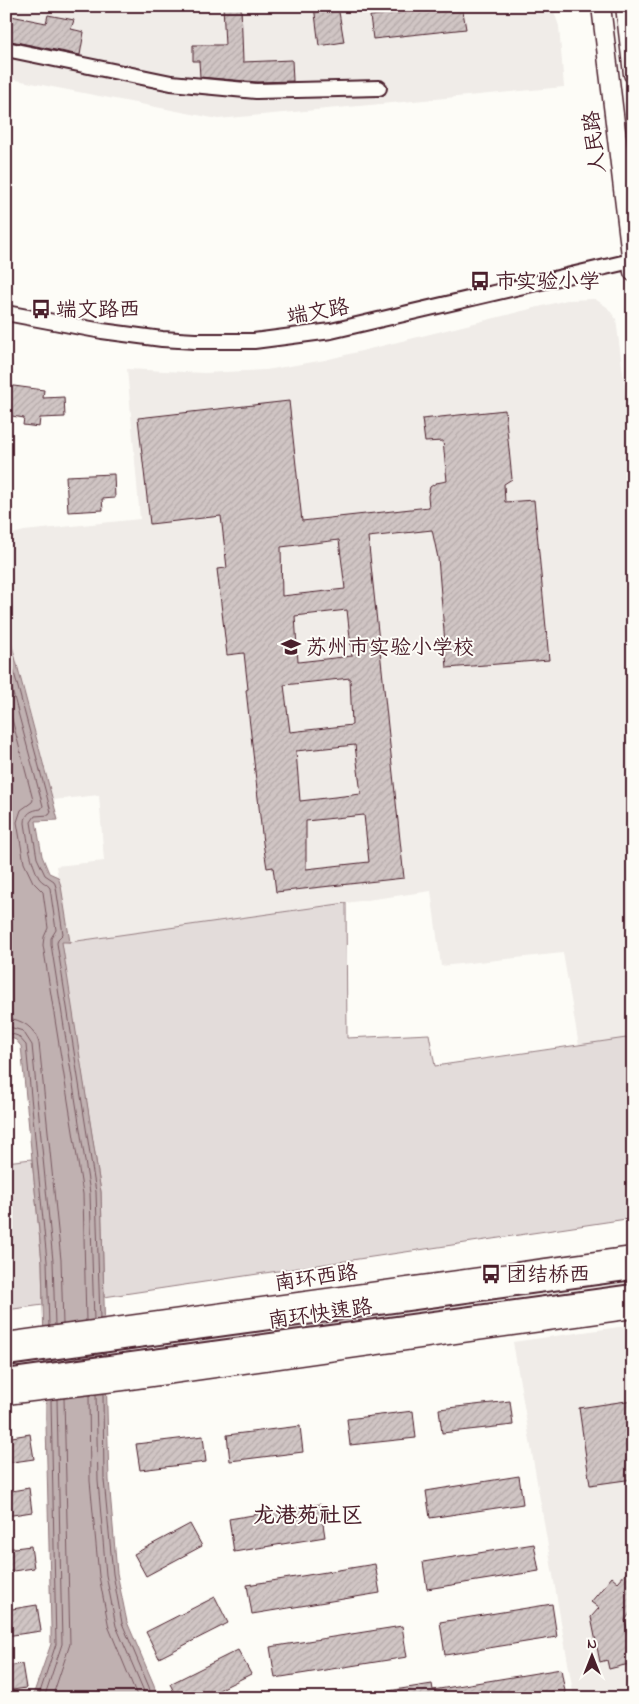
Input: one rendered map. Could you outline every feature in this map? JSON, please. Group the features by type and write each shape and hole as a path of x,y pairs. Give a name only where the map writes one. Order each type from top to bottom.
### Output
{"highway":[{"name":"南环快速路","path":"6,1355 633,1269"},
{"name":"南环快速路","path":"6,1380 633,1295"}],"main road":[{"name":"人民路","path":"601,6 632,266"},
{"path":"625,6 633,74"},
{"name":"南环西路","path":"6,1342 633,1256"},
{"path":"6,1395 122,1381 633,1309"}],"street":[{"path":"6,49 171,83 256,91 379,88"},
{"name":"端文路","path":"6,313 102,331 162,339 254,341 331,331 632,266"}],"shaded area":[{"path":"6,6 552,6 559,26 564,87 218,119 6,78"},
{"name":"苏州市实验小学校","path":"595,299 607,307 616,319 633,451 633,1037 579,1046 563,953 441,966 431,891 70,942 56,866 104,861 99,795 53,800 6,623 6,536 24,531 140,519 127,369 204,373 266,370 325,360 567,300"},
{"path":"346,903 347,1038 429,1034 435,1066 633,1037 633,1218 104,1297 101,1192 61,941 70,942"},
{"path":"32,1159 42,1262 43,1305 6,1310 6,1162"},
{"path":"633,1325 633,1698 574,1698 513,1342"}],"water":[{"path":"6,623 58,820 36,821 42,856 49,873 58,877 61,886 70,942 62,942 101,1192 109,1480 117,1573 127,1622 154,1685 157,1698 32,1698 51,1644 51,1626 42,1262 21,1046 16,1040 6,1036"}],"building":[{"path":"223,6 241,6 243,62 292,60 293,81 257,82 200,77 199,61 193,61 193,45 225,45"},
{"path":"314,6 338,6 344,42 319,46"},
{"path":"462,6 466,29 373,39 370,16"},
{"path":"6,15 46,23 48,15 74,20 71,29 84,32 80,55 6,40"},
{"path":"6,385 44,390 43,398 64,397 65,417 40,418 39,427 23,425 24,418 6,415"},
{"path":"289,401 302,521 429,507 428,496 430,487 436,483 447,481 443,441 425,442 422,419 505,410 512,479 504,484 505,502 534,500 549,660 447,668 438,558 432,530 368,537 404,878 276,892 273,867 267,868 263,843 246,690 248,689 244,653 227,655 217,569 227,568 221,516 150,524 138,418","holes":["339,540 345,589 282,596 281,547","347,610 352,656 298,662 295,616","350,678 352,725 290,732 284,685","355,745 361,794 300,801 296,751","364,815 369,862 306,869 306,821"]},
{"path":"114,474 115,498 102,499 103,510 68,512 66,476"},
{"path":"633,1400 633,1479 590,1485 579,1408"},
{"path":"510,1401 513,1425 442,1433 439,1409"},
{"path":"413,1411 416,1438 350,1445 347,1419"},
{"path":"300,1426 303,1452 230,1461 227,1435"},
{"path":"30,1434 34,1459 6,1463 6,1438"},
{"path":"203,1436 206,1462 140,1470 136,1444"},
{"path":"519,1476 523,1504 430,1518 426,1491"},
{"path":"29,1488 32,1512 6,1516 6,1492"},
{"path":"320,1504 325,1537 234,1552 229,1519"},
{"path":"190,1524 202,1546 146,1576 134,1554"},
{"path":"534,1544 539,1571 427,1589 423,1562"},
{"path":"31,1546 34,1568 6,1572 6,1549"},
{"path":"375,1564 380,1593 252,1614 247,1585"},
{"path":"633,1565 633,1610 625,1620 633,1654 633,1663 609,1669 607,1660 600,1662 591,1617 599,1608 591,1602 612,1577 618,1582"},
{"path":"215,1597 228,1623 159,1658 146,1632"},
{"path":"552,1604 557,1637 445,1655 440,1622"},
{"path":"37,1605 41,1631 6,1636 6,1610"},
{"path":"402,1626 407,1657 275,1678 270,1647"},
{"path":"238,1650 251,1674 203,1698 177,1698 170,1684"},
{"path":"22,1664 26,1688 6,1691 6,1666"},
{"path":"561,1669 566,1697 382,1698 382,1692 432,1684 433,1690"}],"place":[{"name":"市实验小学","path":"480,281"},
{"name":"端文路西","path":"41,309"},
{"name":"苏州市实验小学校","path":"291,647"},
{"name":"团结桥西","path":"491,1274"}],"district":[{"name":"龙港苑社区","path":"308,1514"}]}
